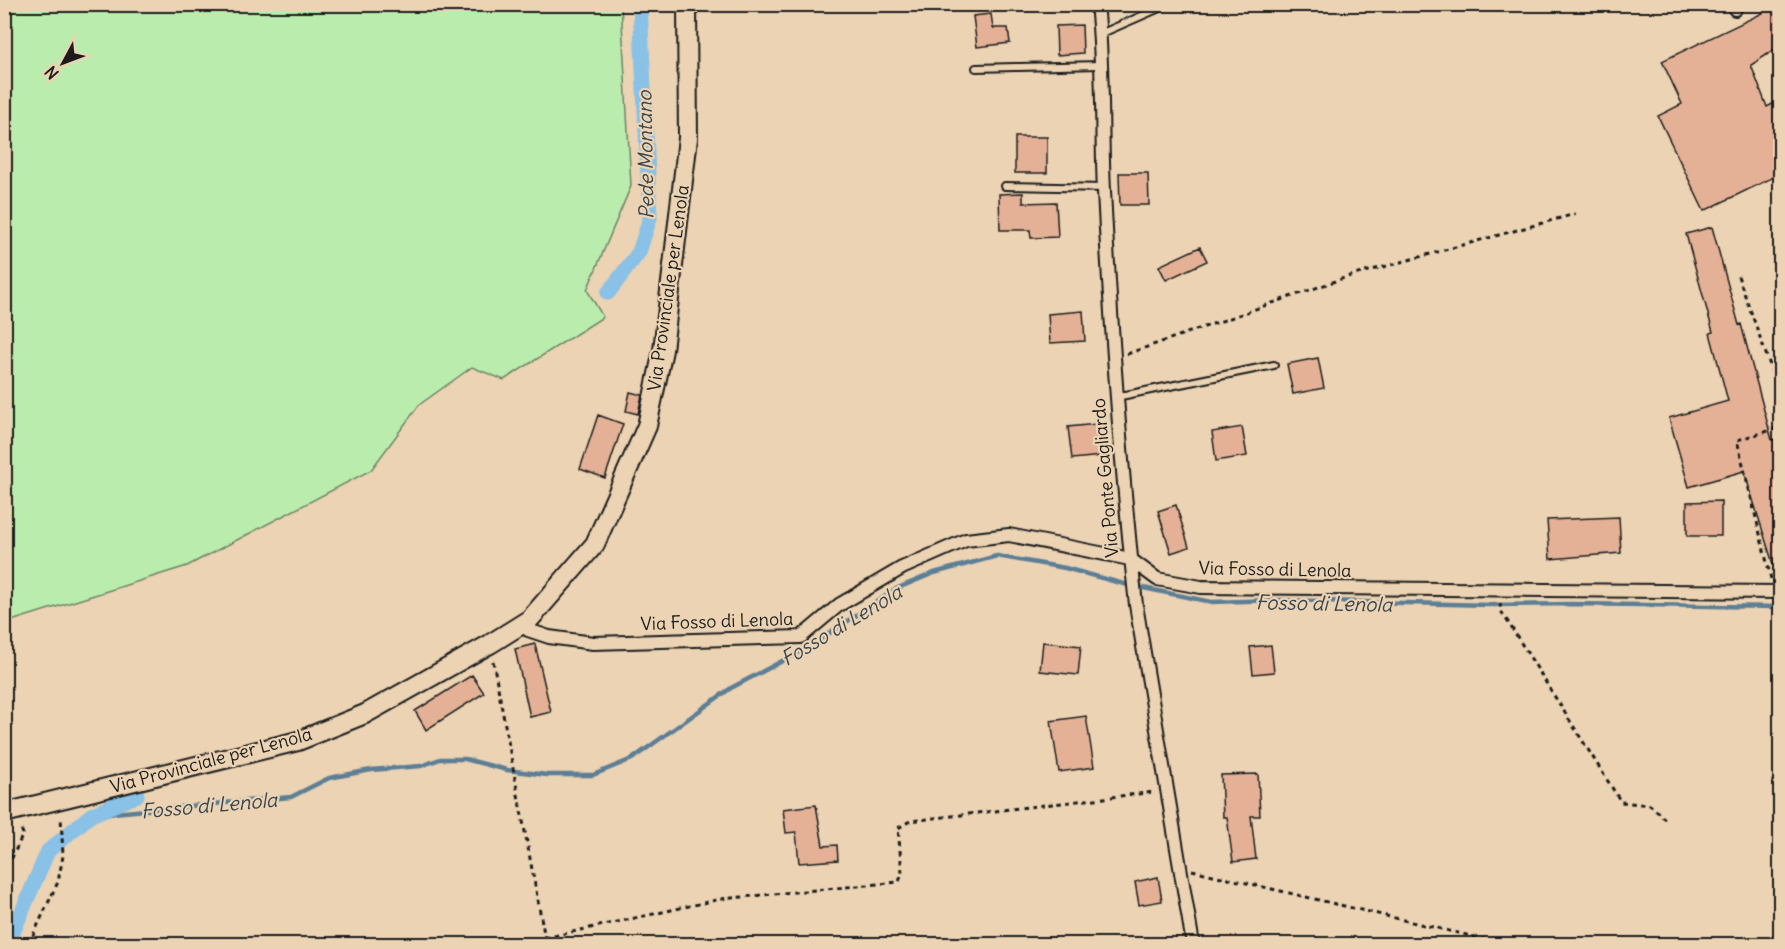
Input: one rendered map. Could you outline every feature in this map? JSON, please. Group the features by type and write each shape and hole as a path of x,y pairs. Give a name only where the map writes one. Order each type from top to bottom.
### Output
{"main road":[{"name":"Via Provinciale per Lenola","path":"10,811 298,741 365,714 530,619 595,544 647,426 663,350 688,138 687,4"}],"street":[{"name":"Via Ponte Gagliardo","path":"1097,4 1113,357 1130,559 1194,945"},
{"name":"Via Fosso di Lenola","path":"523,623 528,630 549,637 593,643 801,637 839,605 902,568 966,540 1009,535 1130,559 1157,579 1201,587 1777,592"}],"lane":[{"path":"1100,34 1168,4"},
{"path":"976,68 1101,65"},
{"path":"1005,186 1104,188"},
{"path":"1116,397 1274,365"}],"path":[{"path":"1113,357 1136,352 1347,277 1575,214"},
{"path":"1738,276 1780,393"},
{"path":"1775,429 1737,440 1777,592"},
{"path":"1500,601 1501,611 1621,802 1650,805 1667,820"},
{"path":"490,644 546,945"},
{"path":"545,938 722,899 899,882 902,873 898,828 910,821 1169,790"},
{"path":"4,875 23,834 10,811"},
{"path":"29,945 58,882 63,856 61,818"},
{"path":"1181,867 1496,942"}],"green space":[{"path":"5,4 621,5 631,186 587,290 603,317 504,380 472,367 419,405 371,470 187,566 5,623"}],"building":[{"path":"1759,4 1780,4 1780,46 1751,65 1767,107 1780,100 1780,174 1704,211 1658,116 1682,104 1662,61 1763,13"},
{"path":"991,14 993,28 1008,28 1010,43 977,47 973,16"},
{"path":"1082,25 1083,53 1057,55 1056,26"},
{"path":"1015,137 1047,137 1047,173 1015,173"},
{"path":"1119,173 1148,173 1149,205 1120,205"},
{"path":"1023,193 1023,203 1056,202 1058,237 1031,238 1030,230 1000,230 999,194"},
{"path":"1712,227 1772,440 1780,438 1780,580 1778,580 1744,471 1689,487 1669,418 1728,401 1710,333 1713,332 1686,234"},
{"path":"1200,247 1207,261 1166,280 1159,266"},
{"path":"1083,311 1085,341 1050,343 1048,314"},
{"path":"1318,358 1324,388 1293,394 1287,364"},
{"path":"630,392 642,395 638,414 626,411"},
{"path":"598,415 623,424 605,478 580,469"},
{"path":"1097,424 1102,456 1072,459 1068,427"},
{"path":"1242,427 1247,456 1216,461 1212,432"},
{"path":"1721,501 1721,536 1687,536 1687,502"},
{"path":"1176,505 1189,547 1171,553 1158,511"},
{"path":"1619,517 1621,553 1550,559 1547,520"},
{"path":"1043,642 1081,646 1078,675 1040,671"},
{"path":"535,644 551,712 530,717 515,649"},
{"path":"1271,645 1274,672 1253,674 1250,647"},
{"path":"472,675 484,693 426,730 415,711"},
{"path":"1086,716 1094,767 1059,772 1051,721"},
{"path":"1258,774 1260,816 1251,816 1256,859 1233,862 1227,817 1223,817 1221,775"},
{"path":"816,805 823,846 837,845 838,860 799,863 796,832 786,833 783,809"},
{"path":"1158,877 1162,901 1139,905 1135,882"}],"waterway":[{"name":"Pede Montano","path":"608,293 639,252 650,218 640,4"},
{"name":"Fosso di Lenola","path":"91,815 291,797 329,778 371,770 421,766 440,759 465,759 507,770 547,775 593,775 632,759 731,688 805,649 898,588 934,573 997,556 1065,568 1124,584 1211,602 1278,600 1491,605 1780,607"},
{"name":"Fosso di Lenola","path":"8,944 48,851 91,815 137,795"}]}
